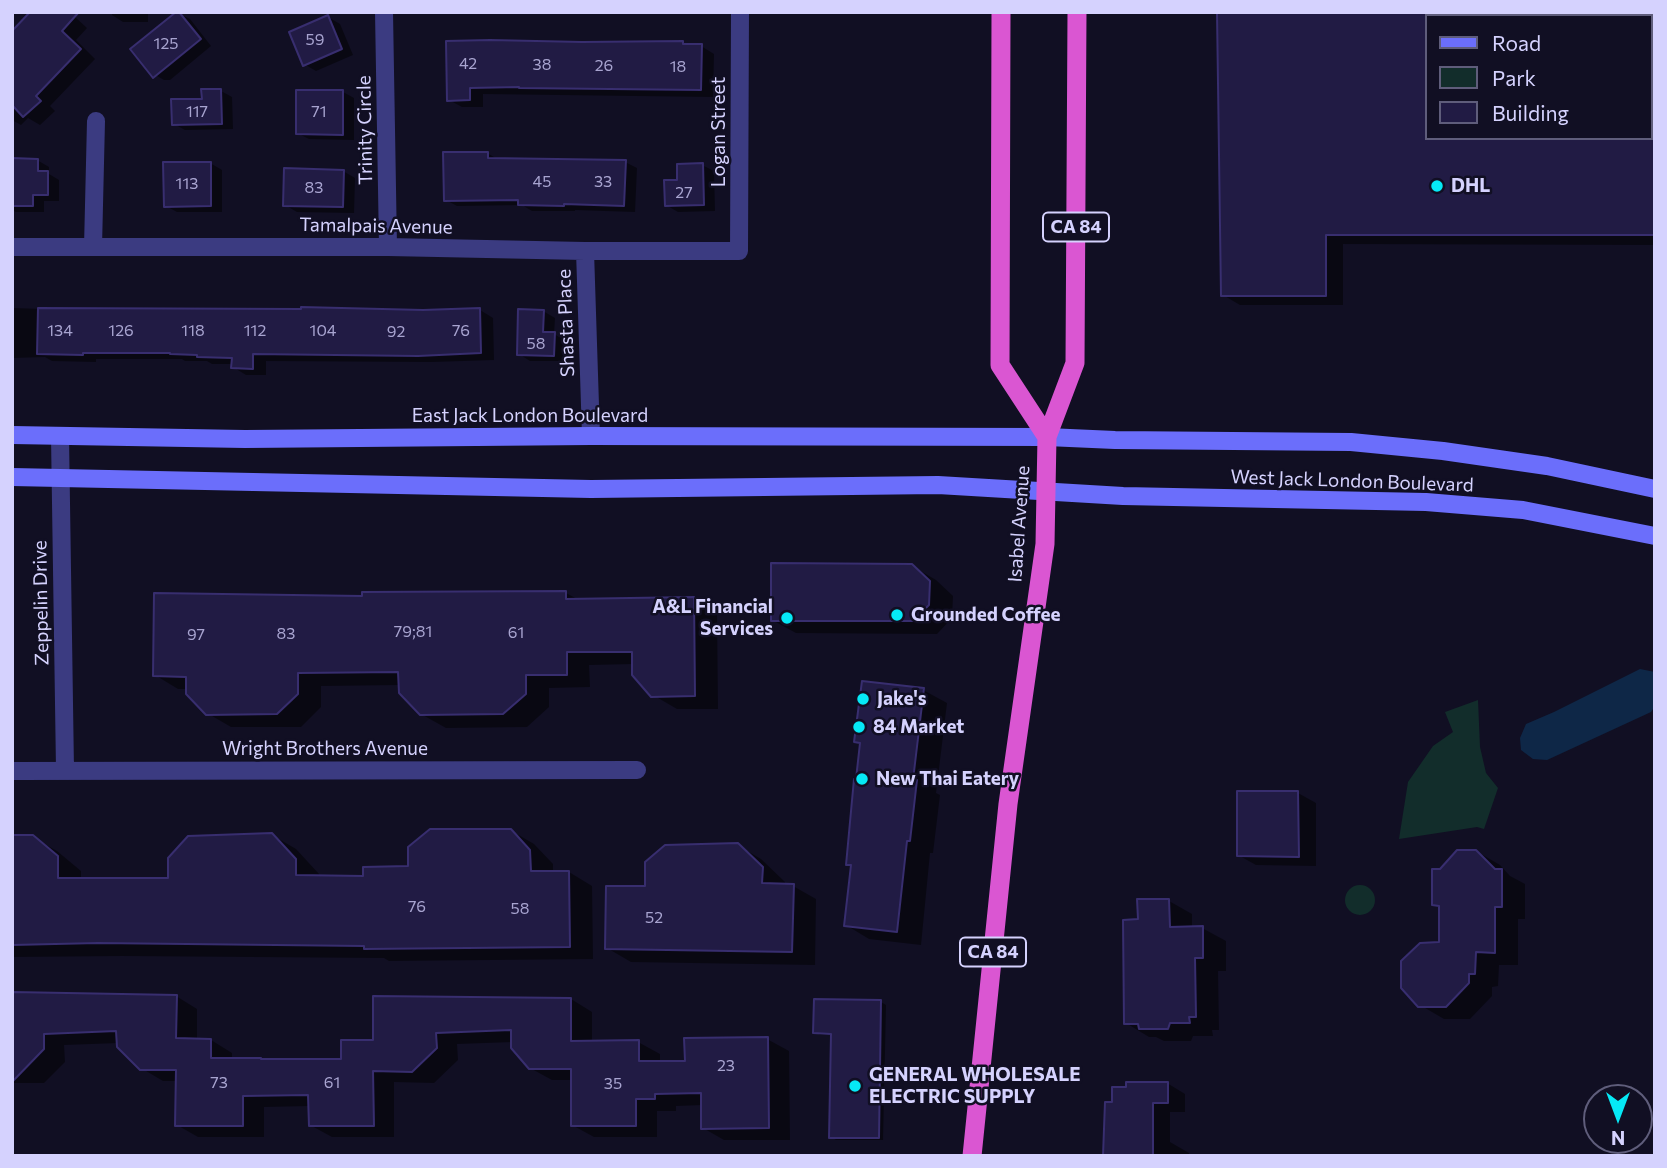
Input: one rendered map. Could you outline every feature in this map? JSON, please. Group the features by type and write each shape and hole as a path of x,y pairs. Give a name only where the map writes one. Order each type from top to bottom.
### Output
{"highway":[{"path":"1001,12 1000,365 1047,438"},
{"name":"Isabel Avenue","path":"972,1156 1008,804 1045,544 1047,438 1075,363 1077,12"}],"main road":[{"name":"East Jack London Boulevard","path":"12,435 245,439 591,436 1047,438"},
{"name":"West Jack London Boulevard","path":"1047,438 1351,442 1443,451 1547,466 1655,489"},
{"path":"12,477 592,489 938,485 1046,491"},
{"name":"West Jack London Boulevard","path":"1046,491 1123,496 1426,502 1523,510 1655,536"}],"street":[{"name":"Trinity Circle","path":"384,12 388,247"},
{"name":"Logan Street","path":"739,251 740,12"},
{"path":"93,247 96,121"},
{"name":"Tamalpais Avenue","path":"12,247 739,251"},
{"name":"Shasta Place","path":"585,251 591,436"},
{"name":"Zeppelin Drive","path":"60,436 65,769"},
{"name":"Wright Brothers Avenue","path":"12,771 637,769"}],"green space":[{"path":"1478,700 1480,747 1486,773 1498,788 1484,829 1477,827 1399,839 1408,782 1433,746 1453,732 1445,712"},
{"path":"1360,885 1366,886 1374,894 1374,906 1366,914 1360,915 1354,914 1346,906 1345,900 1346,894 1354,886"}],"water":[{"path":"1640,669 1655,672 1655,706 1651,712 1547,760 1533,759 1521,750 1520,738 1526,724"}],"building":[{"path":"30,12 79,12 62,31 81,49 36,96 41,101 23,117 12,105 12,31"},
{"path":"179,12 201,39 153,78 130,49"},
{"name":"DHL","path":"1217,12 1427,12 1426,140 1655,138 1655,235 1326,235 1326,296 1221,296"},
{"path":"328,15 342,49 303,66 289,32"},
{"path":"446,41 683,41 683,44 702,44 701,90 470,88 470,100 447,101"},
{"path":"201,89 221,89 222,124 172,125 171,99 202,99"},
{"path":"296,90 343,90 343,135 296,134"},
{"path":"443,152 488,152 488,158 626,160 624,206 518,205 518,200 444,201"},
{"path":"12,158 38,159 38,171 48,171 48,195 33,195 33,206 12,206"},
{"path":"163,162 211,162 211,206 164,207"},
{"path":"703,163 704,205 665,206 664,180 677,180 677,164"},
{"path":"284,168 344,170 343,207 283,206"},
{"path":"301,307 423,310 480,308 481,353 418,356 253,354 253,369 231,368 232,358 170,353 37,354 38,308"},
{"path":"518,309 544,310 543,332 555,332 554,356 517,355"},
{"path":"771,563 912,564 930,581 929,605 913,621 771,621"},
{"path":"566,591 566,599 694,597 695,696 651,697 632,675 632,652 567,652 567,675 526,675 526,694 503,714 420,715 399,693 398,672 298,673 298,694 277,714 206,715 186,694 186,677 153,676 154,593 362,596 362,592"},
{"path":"862,681 924,688 913,780 917,780 897,932 844,926 851,865 846,865 860,743 854,742"},
{"path":"1237,791 1298,791 1299,857 1237,856"},
{"path":"430,829 511,829 530,850 531,871 569,871 570,947 364,949 364,946 98,943 12,945 12,835 33,835 58,856 58,878 168,878 168,858 188,836 272,833 296,859 296,875 363,876 363,867 408,866 408,847"},
{"path":"738,843 763,867 762,883 794,884 792,952 605,949 606,886 645,886 645,862 665,845"},
{"path":"1457,850 1476,850 1495,869 1502,869 1502,907 1495,907 1495,953 1476,952 1475,974 1469,974 1469,983 1446,1007 1418,1007 1401,988 1401,961 1420,943 1439,942 1439,906 1432,905 1432,869 1440,869"},
{"path":"1137,899 1169,899 1170,927 1203,926 1203,958 1195,958 1196,1017 1189,1017 1190,1023 1170,1023 1168,1029 1139,1029 1138,1024 1124,1024 1123,920 1138,919"},
{"path":"12,992 177,995 176,1038 211,1039 211,1058 261,1059 341,1059 341,1040 373,1040 373,996 571,998 571,1041 639,1040 639,1061 685,1061 684,1038 768,1037 769,1128 701,1129 701,1093 655,1094 655,1099 636,1099 636,1126 571,1126 571,1069 529,1069 511,1048 511,1030 436,1033 437,1048 412,1072 373,1071 374,1126 309,1126 308,1095 243,1096 243,1126 175,1126 176,1070 140,1070 117,1047 116,1031 44,1034 44,1049 12,1082"},
{"name":"GENERAL WHOLESALE ELECTRIC SUPPLY","path":"814,999 881,1000 879,1138 829,1138 831,1034 813,1033"},
{"path":"1126,1082 1168,1082 1168,1103 1153,1103 1153,1156 1103,1156 1105,1102 1112,1102 1112,1087 1126,1087"}],"place":[{"name":"DHL","path":"1437,186"},
{"name":"Grounded Coffee","path":"897,615"},
{"name":"A&L Financial Services","path":"787,618"},
{"name":"Jake's","path":"863,699"},
{"name":"84 Market","path":"859,727"},
{"name":"New Thai Eatery","path":"862,779"},
{"name":"GENERAL WHOLESALE ELECTRIC SUPPLY","path":"855,1086"}]}
